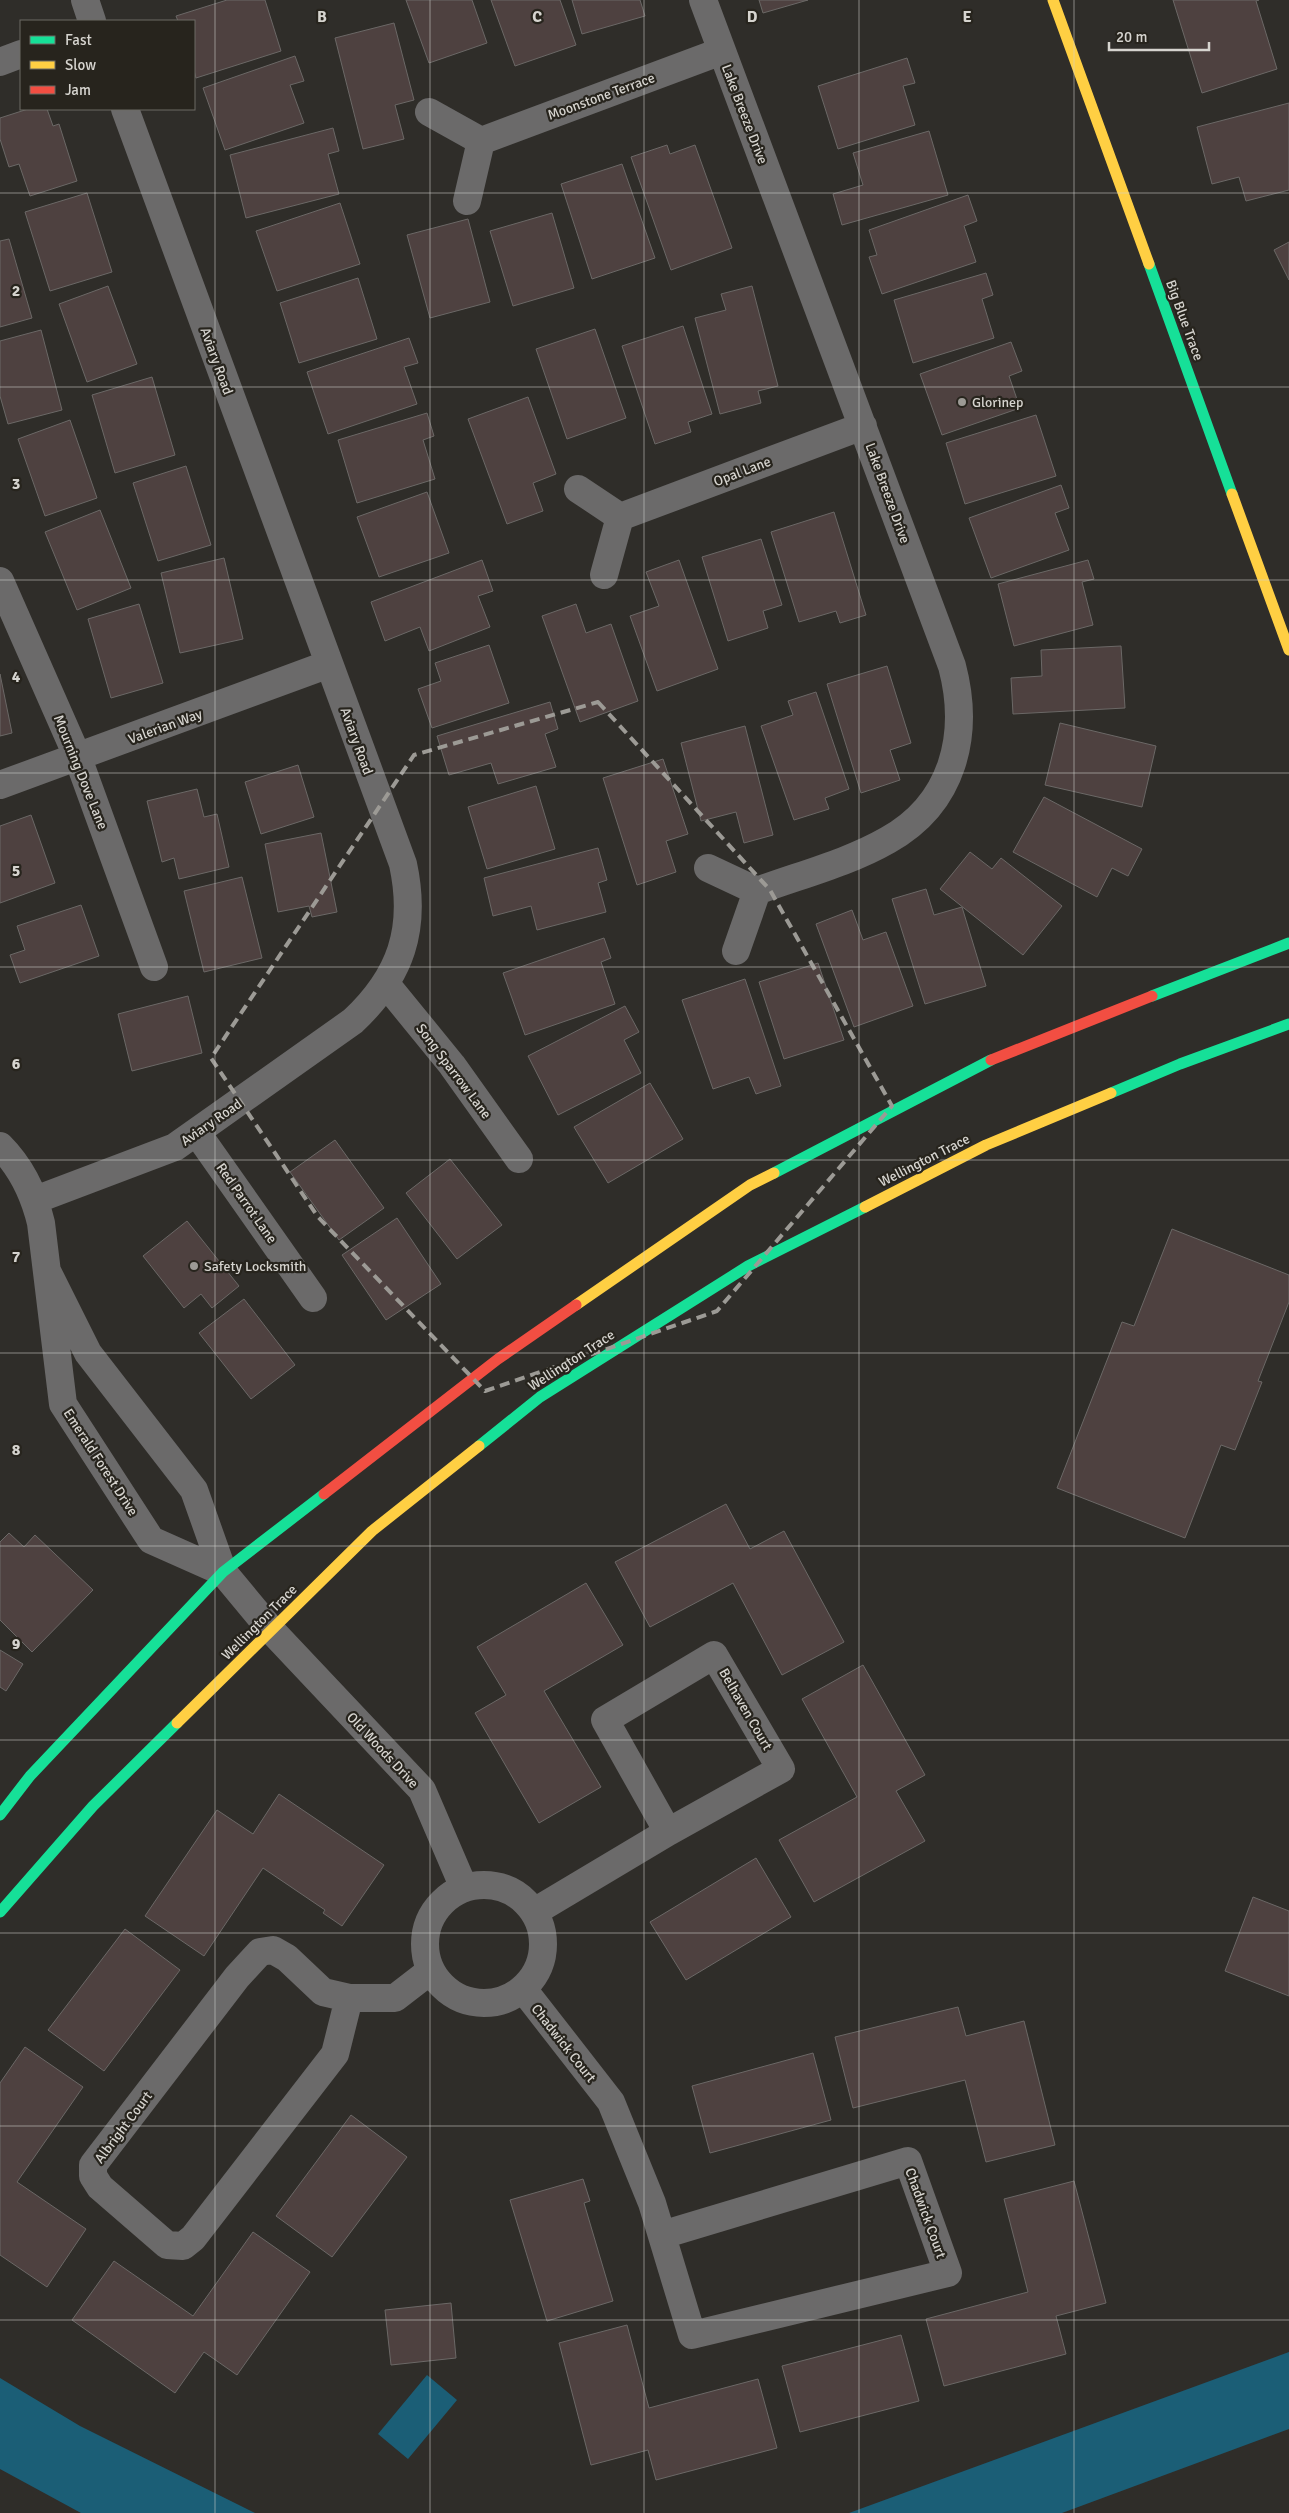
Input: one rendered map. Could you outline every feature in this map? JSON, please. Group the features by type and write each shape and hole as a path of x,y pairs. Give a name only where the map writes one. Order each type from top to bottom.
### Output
{"street":[{"path":"85,0 92,20"},
{"name":"Lake Breeze Drive","path":"703,0 952,666 958,690 960,715 958,740 952,765 941,787 927,808 909,826 889,840 866,850 757,891"},
{"name":"Big Blue Trace","path":"1053,0 1289,650"},
{"name":"Moonstone Terrace","path":"481,140 722,51"},
{"path":"0,62 20,54"},
{"name":"Aviary Road","path":"35,1200 175,1147 197,1133 352,1021 371,1004 386,984 398,962 406,938 408,888 403,864 125,110"},
{"path":"429,112 481,140 467,201"},
{"name":"Opal Lane","path":"620,517 863,426"},
{"path":"578,489 620,517 604,575"},
{"name":"Mourning Dove Lane","path":"0,581 78,758 154,967"},
{"name":"Valerian Way","path":"0,785 78,758 329,664"},
{"path":"708,868 757,891 736,951"},
{"path":"0,1815 30,1776 223,1572 498,1359 750,1185 996,1057 1289,943"},
{"name":"Song Sparrow Lane","path":"386,984 452,1065 520,1160"},
{"name":"Wellington Trace","path":"0,1912 93,1806 372,1531 540,1396 748,1266 986,1146 1180,1064 1289,1024"},
{"name":"Red Parrot Lane","path":"197,1133 313,1298"},
{"name":"Emerald Forest Drive","path":"0,1146 24,1176 35,1200 41,1223 63,1404 151,1540 223,1572"},
{"name":"Emerald Forest Drive","path":"48,1273 88,1353 194,1490 223,1572 272,1631"},
{"name":"Old Woods Drive","path":"272,1631 422,1790 464,1888"},
{"name":"Belhaven Court","path":"534,1912 668,1832 781,1769 714,1655 605,1720 668,1832"},
{"path":"483,1885 503,1888 520,1897 534,1912 541,1927 544,1944 541,1961 534,1976 523,1989 507,1999 490,2003 472,2002 455,1996 441,1985 430,1971 425,1952 425,1932 432,1913 446,1898 464,1888 483,1885"},
{"name":"Albright Court","path":"349,1998 335,2054 193,2238 183,2246 167,2245 100,2188 93,2176 93,2165 237,1977 260,1952 273,1950 287,1958 323,1992 349,1998 395,1998 430,1971"},
{"name":"Chadwick Court","path":"523,1989 611,2102 652,2203 692,2335 948,2273 908,2161 662,2235"}],"highlighted area":[{"path":"598,702 770,890 892,1106 717,1311 485,1391 318,1217 211,1058 414,755"}],"water":[{"path":"1289,2352 1289,2429 1062,2513 849,2513"},
{"path":"427,2375 457,2400 408,2459 378,2434"},
{"path":"0,2378 80,2426 255,2513 81,2513 0,2469"}],"building":[{"path":"227,0 265,0 281,51 196,78 195,20 178,20 176,16"},
{"path":"406,0 472,0 487,43 429,63"},
{"path":"491,0 560,0 576,45 515,66"},
{"path":"572,0 640,0 645,16 582,34"},
{"path":"759,0 808,0 763,13"},
{"path":"1173,0 1259,0 1256,1 1277,69 1202,93"},
{"path":"394,23 414,100 395,105 404,139 363,149 335,38"},
{"path":"295,56 304,81 290,85 304,123 225,150 203,88"},
{"path":"907,58 915,83 903,86 915,125 838,149 818,86"},
{"path":"1289,103 1289,190 1246,201 1239,177 1212,184 1197,127"},
{"path":"25,110 47,110 53,126 59,124 77,181 30,196 19,164 9,167 0,139 0,118"},
{"path":"333,128 339,151 328,154 339,194 246,218 230,155"},
{"path":"929,131 948,195 842,225 833,194 863,185 853,153"},
{"path":"667,145 670,154 695,145 732,248 671,270 631,157"},
{"path":"622,164 655,258 592,279 561,184"},
{"path":"87,193 112,272 50,291 25,212"},
{"path":"968,195 977,221 964,226 976,262 882,294 869,257 877,255 869,230"},
{"path":"340,203 360,264 277,291 256,231"},
{"path":"552,213 574,288 513,306 490,231"},
{"path":"468,219 490,302 430,318 407,235"},
{"path":"9,239 32,318 0,327 0,241"},
{"path":"1289,242 1289,280 1274,250"},
{"path":"986,273 993,295 982,299 994,338 913,363 894,300"},
{"path":"358,278 377,339 299,363 280,303"},
{"path":"108,286 137,364 87,382 59,304"},
{"path":"752,286 778,386 758,391 761,403 720,414 695,318 726,310 721,294"},
{"path":"683,326 712,414 688,422 691,432 655,444 622,346"},
{"path":"595,329 626,418 567,439 536,349"},
{"path":"41,330 62,410 8,424 0,396 0,341"},
{"path":"409,338 418,363 404,367 417,404 328,434 307,372"},
{"path":"1011,342 1022,371 1009,376 1020,408 942,435 920,374"},
{"path":"152,377 175,455 115,473 92,395"},
{"path":"528,397 556,474 533,483 543,511 507,524 468,419"},
{"path":"427,413 434,436 423,440 435,479 357,503 338,440"},
{"path":"1036,415 1056,476 965,504 946,443"},
{"path":"70,420 97,498 45,516 18,439"},
{"path":"186,466 211,545 158,561 133,483"},
{"path":"1061,485 1069,508 1055,513 1069,550 991,578 969,518"},
{"path":"427,492 449,553 379,577 357,517"},
{"path":"100,510 131,588 77,610 45,532"},
{"path":"834,512 866,615 840,623 836,611 799,622 771,532"},
{"path":"761,539 782,605 763,611 768,628 728,641 702,557"},
{"path":"224,558 243,639 180,653 161,573"},
{"path":"482,560 493,591 478,596 490,627 429,651 420,627 385,641 371,602"},
{"path":"679,560 718,669 657,691 630,616 659,606 646,572"},
{"path":"1088,560 1094,579 1082,582 1093,625 1014,646 998,584"},
{"path":"139,604 163,683 111,698 88,619"},
{"path":"576,604 586,633 611,624 638,701 580,722 542,616"},
{"path":"489,645 509,703 432,728 418,689 441,681 435,663"},
{"path":"1121,646 1125,708 1013,714 1011,678 1042,676 1041,650"},
{"path":"887,666 911,743 890,750 900,780 861,793 827,684"},
{"path":"0,674 12,733 0,736"},
{"path":"816,692 849,789 825,798 829,809 794,820 761,726 793,715 788,701"},
{"path":"550,702 558,729 545,734 556,767 498,784 491,763 449,775 437,736"},
{"path":"1060,723 1156,746 1142,807 1045,785"},
{"path":"745,726 773,835 744,843 736,812 701,821 681,743"},
{"path":"663,759 688,834 666,841 676,872 637,885 603,778"},
{"path":"298,765 314,817 261,834 245,782"},
{"path":"536,786 555,849 487,869 468,807"},
{"path":"197,789 204,817 217,814 229,867 179,879 174,858 162,862 147,801"},
{"path":"1044,797 1142,849 1128,876 1112,868 1097,897 1013,852"},
{"path":"31,815 55,883 0,903 0,826"},
{"path":"321,833 337,912 312,917 309,906 278,912 265,844"},
{"path":"598,848 607,880 598,883 606,912 537,930 531,906 493,916 484,878"},
{"path":"970,852 992,869 1001,858 1062,906 1023,955 940,889"},
{"path":"242,877 262,958 204,972 184,891"},
{"path":"926,889 934,915 962,907 986,986 925,1004 892,899"},
{"path":"81,905 99,956 20,983 10,955 25,950 17,926"},
{"path":"852,910 863,940 886,932 913,1006 854,1027 816,924"},
{"path":"604,938 611,958 601,962 615,1004 525,1035 503,973"},
{"path":"818,963 844,1040 784,1059 759,982"},
{"path":"745,979 781,1086 756,1094 749,1077 713,1089 682,1000"},
{"path":"188,996 202,1053 132,1071 118,1014"},
{"path":"625,1006 639,1032 624,1040 641,1073 558,1115 528,1056"},
{"path":"650,1083 683,1139 608,1183 574,1127"},
{"path":"335,1140 384,1208 339,1240 290,1172"},
{"path":"450,1159 502,1225 457,1259 406,1193"},
{"path":"397,1218 441,1284 386,1320 342,1255"},
{"path":"187,1221 239,1286 212,1308 201,1294 184,1308 143,1256"},
{"path":"1172,1229 1289,1275 1289,1302 1258,1381 1262,1382 1235,1450 1221,1445 1185,1538 1057,1488 1122,1322 1134,1326"},
{"path":"244,1299 295,1365 251,1399 199,1333"},
{"path":"726,1504 750,1549 784,1531 844,1642 782,1675 733,1583 650,1627 615,1562"},
{"path":"9,1533 24,1547 35,1535 93,1590 32,1652 0,1620 0,1542"},
{"path":"586,1583 623,1645 544,1691 601,1787 539,1823 475,1713 506,1695 477,1647"},
{"path":"0,1650 23,1664 6,1691 0,1687"},
{"path":"863,1665 925,1775 896,1791 925,1841 814,1902 779,1840 857,1797 802,1699"},
{"path":"279,1794 384,1865 342,1926 323,1913 325,1910 263,1868 204,1956 145,1916 217,1810 253,1834"},
{"path":"756,1858 791,1917 686,1980 650,1922"},
{"path":"1253,1897 1289,1911 1289,1996 1225,1971"},
{"path":"125,1929 180,1970 104,2071 48,2030"},
{"path":"958,2007 966,2036 1024,2021 1055,2145 986,2162 965,2080 853,2108 835,2037"},
{"path":"25,2047 83,2087 17,2182 86,2229 47,2287 0,2255 0,2083"},
{"path":"813,2053 831,2120 710,2153 692,2086"},
{"path":"351,2115 407,2157 332,2257 276,2216"},
{"path":"583,2179 590,2201 584,2203 613,2301 547,2321 510,2200"},
{"path":"1074,2181 1106,2303 1056,2316 1066,2354 944,2386 926,2319 1028,2292 1004,2199"},
{"path":"253,2232 310,2272 237,2375 204,2352 175,2393 72,2320 114,2261 193,2316"},
{"path":"451,2303 456,2358 391,2365 385,2310"},
{"path":"627,2325 649,2408 758,2379 777,2448 656,2480 648,2450 591,2465 559,2343"},
{"path":"901,2335 919,2401 800,2432 782,2366"}],"traffic: fast":[{"path":"1149,264 1232,494"},
{"path":"1152,996 1289,943"},
{"path":"1111,1093 1180,1064 1289,1024"},
{"path":"774,1173 991,1060"},
{"path":"479,1446 540,1397 748,1266 865,1207"},
{"path":"0,1815 30,1776 223,1572 324,1494"},
{"path":"0,1912 93,1806 177,1723"}],"traffic: slow":[{"path":"1053,0 1149,264"},
{"path":"1232,494 1289,650"},
{"path":"865,1207 986,1145 1111,1093"},
{"path":"576,1305 750,1185 774,1173"},
{"path":"177,1723 372,1531 479,1446"}],"traffic: jam":[{"path":"991,1060 1152,996"},
{"path":"324,1494 498,1359 576,1305"}],"place":[{"name":"Glorinep","path":"962,402"},
{"name":"Safety Locksmith","path":"194,1266"}]}
